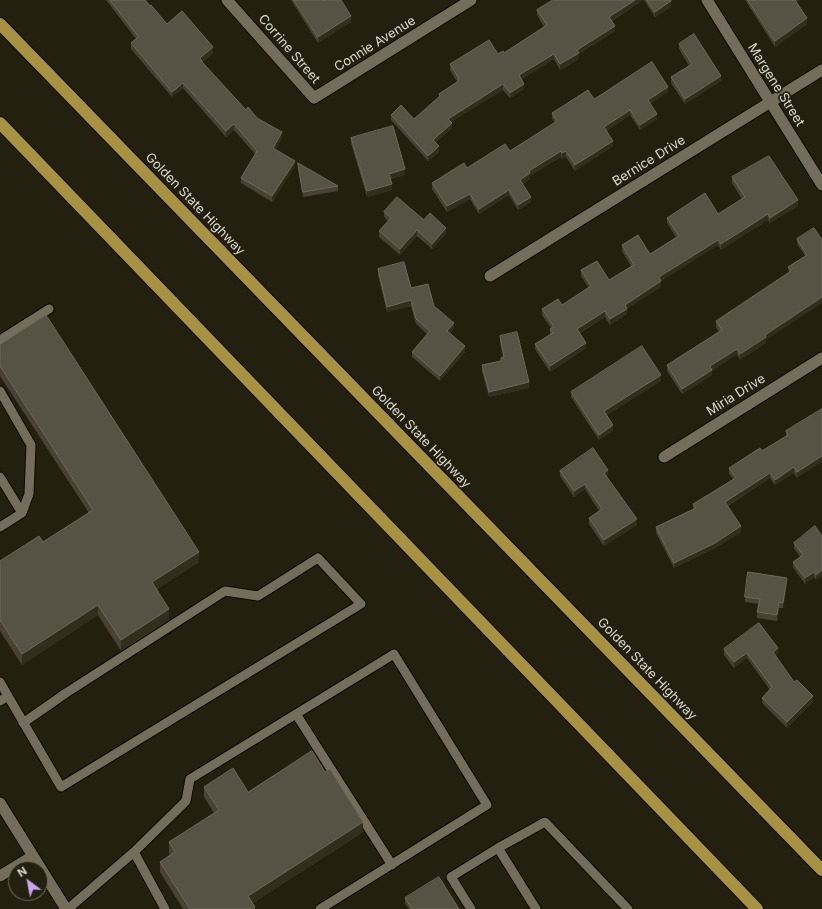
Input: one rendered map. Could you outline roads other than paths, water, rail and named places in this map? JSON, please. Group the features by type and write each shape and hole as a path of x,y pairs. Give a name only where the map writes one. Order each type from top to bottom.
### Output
{"highway":[{"name":"Golden State Highway","path":"0,24 822,870"},
{"path":"0,123 757,909"}],"street":[{"name":"Corrine Street","path":"228,0 314,98"},
{"name":"Connie Avenue","path":"314,98 471,0"},
{"name":"Margene Street","path":"707,0 822,184"},
{"name":"Bernice Drive","path":"490,276 822,70"},
{"name":"Miria Drive","path":"664,457 822,358"},
{"path":"0,803 67,909"},
{"path":"0,876 33,856"}],"lane":[{"path":"0,340 49,309"},
{"path":"0,391 31,445 29,494 22,513 0,527"},
{"path":"0,477 22,513"},
{"path":"0,682 23,723 61,787 361,604 318,558 258,596 225,591 66,693 23,723"},
{"path":"67,909 134,852 186,801 190,779 394,654 487,805 320,909"},
{"path":"0,701 8,696"},
{"path":"296,714 392,865"},
{"path":"471,909 451,877 544,822 628,909"},
{"path":"498,848 536,909"},
{"path":"134,852 165,909"}]}
